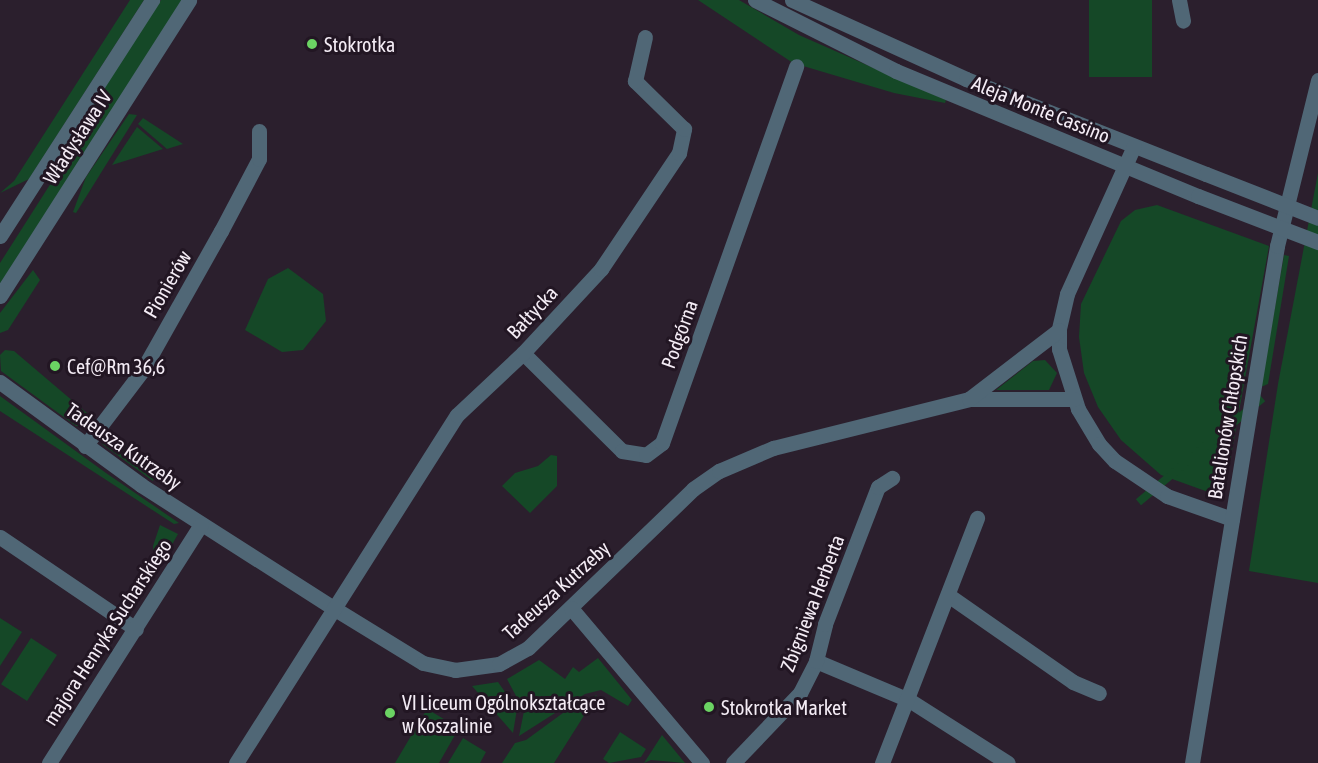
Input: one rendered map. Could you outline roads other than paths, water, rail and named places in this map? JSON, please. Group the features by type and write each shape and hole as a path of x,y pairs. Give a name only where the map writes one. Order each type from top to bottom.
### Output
{"street":[{"name":"Władysława IV","path":"0,236 152,0"},
{"name":"Władysława IV","path":"0,296 189,0"},
{"name":"Aleja Monte Cassino","path":"755,0 896,71 1198,196 1318,242"},
{"name":"Aleja Monte Cassino","path":"792,0 966,80 1318,218"},
{"path":"1179,0 1183,21"},
{"name":"Bałtycka","path":"236,763 335,609 388,520 457,415 523,353 601,269 683,143 684,129 635,81 645,37"},
{"name":"Podgórna","path":"523,353 622,451 646,455 662,443 796,66"},
{"name":"Batalionów Chłopskich","path":"1192,763 1277,246 1318,80"},
{"name":"Pionierów","path":"85,446 142,371 221,231 259,159 259,131"},
{"path":"1134,146 1067,294 1059,330 1059,349 1074,399 1099,444 1132,476 1167,496 1232,519"},
{"name":"Tadeusza Kutrzeby","path":"969,399 1059,330"},
{"name":"Tadeusza Kutrzeby","path":"0,382 85,446 201,524 335,609 423,663 455,670 487,667 513,658 528,648 693,489 719,471 773,448 969,399 1074,399"},
{"name":"Zbigniewa Herberta","path":"733,763 800,693 816,661 825,624 878,487 892,478"},
{"path":"882,763 909,700 977,518"},
{"name":"majora Henryka Sucharskiego","path":"49,763 201,524"},
{"path":"0,537 136,629"},
{"path":"948,596 1074,682 1099,693"},
{"path":"571,608 702,763"},
{"path":"816,661 909,700 1008,763"}],"place":[{"name":"Stokrotka","path":"312,44"},
{"name":"Cef@Rm 36,6","path":"55,366"},
{"name":"Stokrotka Market","path":"709,707"},
{"name":"VI Liceum Ogólnokształcące w Koszalinie","path":"390,713"}]}
